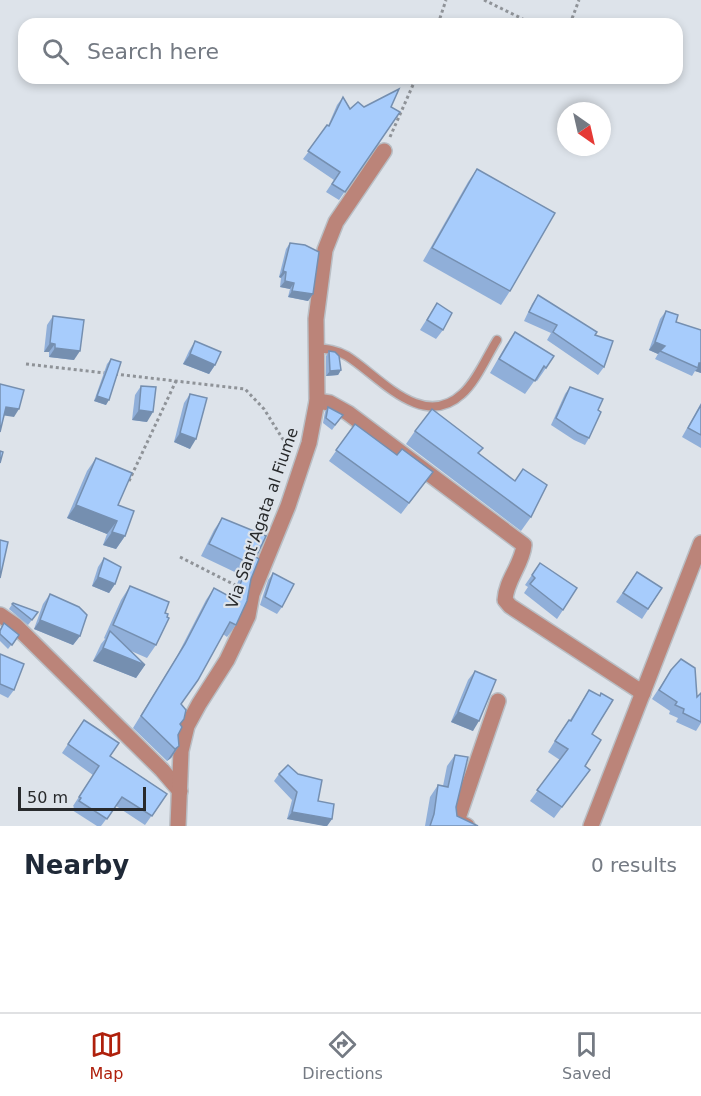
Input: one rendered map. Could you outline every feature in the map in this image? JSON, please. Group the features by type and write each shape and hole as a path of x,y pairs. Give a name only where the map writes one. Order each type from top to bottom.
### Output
{"street":[{"name":"Via Sant'Agata al Fiume","path":"178,826 181,751 187,726 227,660 248,616 252,594 288,506 309,443 317,401 316,319 325,250 336,222 384,151"},
{"path":"317,401 330,403 348,413 524,545 523,556 505,593 505,600 510,606 643,693"},
{"path":"591,826 701,543"},
{"path":"0,615 15,626 162,770 180,791"},
{"path":"467,826 457,821 498,701"}],"lane":[{"path":"316,348 334,350 347,356 405,399 418,405 436,406 451,402 462,395 497,340"}],"path":[{"path":"440,18 446,0"},
{"path":"484,0 521,18"},
{"path":"572,18 579,0"},
{"path":"384,151 414,84"},
{"path":"27,364 245,389 264,409 301,468"},
{"path":"129,481 176,381"},
{"path":"180,557 252,594"}],"building":[{"path":"399,89 391,107 400,112 345,192 332,184 340,172 308,151 327,125 329,126 343,97 350,109 358,102 364,107"},
{"path":"477,169 555,213 510,291 432,248"},
{"path":"290,243 305,245 319,252 313,294 292,291 294,283 285,281 286,272 283,271"},
{"path":"538,295 597,332 595,335 613,341 604,367 553,332 557,325 529,312"},
{"path":"437,303 452,313 443,330 427,320"},
{"path":"666,311 678,315 676,322 701,330 701,363 698,368 660,351 665,346 655,342"},
{"path":"53,316 84,320 80,351 55,348 55,344 50,343"},
{"path":"515,332 554,356 546,368 544,366 535,381 499,359"},
{"path":"195,341 221,352 215,365 190,354"},
{"path":"329,351 339,356 341,370 330,371"},
{"path":"111,359 121,362 109,400 97,396"},
{"path":"0,384 24,390 19,409 6,407 0,432"},
{"path":"141,386 156,387 153,412 139,410"},
{"path":"570,387 603,399 598,410 601,412 589,438 556,418"},
{"path":"190,394 207,398 196,439 180,433"},
{"path":"701,405 701,435 688,428"},
{"path":"328,407 343,415 335,425 326,418"},
{"path":"432,409 483,448 478,453 515,481 523,469 547,485 531,517 415,431"},
{"path":"355,424 397,455 402,449 433,472 409,503 336,450"},
{"path":"96,458 132,473 118,505 134,511 125,536 112,532 117,521 76,505"},
{"path":"222,518 266,536 256,557 259,559 251,579 247,601 236,625 230,622 198,680 181,704 186,710 180,724 182,727 178,735 179,746 175,749 141,716 185,644 214,588 234,599 249,563 209,544"},
{"path":"0,540 8,542 0,578"},
{"path":"104,558 121,567 115,584 98,577"},
{"path":"540,563 577,588 563,610 530,584 535,578 532,575"},
{"path":"637,572 662,588 648,609 623,593"},
{"path":"273,573 294,584 282,607 265,597"},
{"path":"130,586 169,602 165,613 169,618 156,645 113,625"},
{"path":"50,594 79,607 87,615 80,636 40,620"},
{"path":"13,603 38,612 32,620"},
{"path":"4,623 19,635 12,645 0,634"},
{"path":"110,631 145,665 103,648"},
{"path":"0,654 24,664 14,690 0,684"},
{"path":"681,659 695,668 697,697 701,693 701,722 683,713 684,709 675,705 677,702 659,690"},
{"path":"475,671 496,680 479,721 458,712"},
{"path":"589,690 600,696 601,693 613,700 592,734 601,740 585,766 590,770 562,807 537,790 568,749 555,741 569,720 571,721"},
{"path":"84,720 119,743 110,756 167,794 152,816 122,797 107,819 79,801 81,798 79,797 99,766 68,744"},
{"path":"455,755 468,757 456,807 457,816 478,826 430,826 438,785 448,787"},
{"path":"288,765 298,774 322,780 318,801 334,804 332,819 292,812 297,792 279,774"}]}
